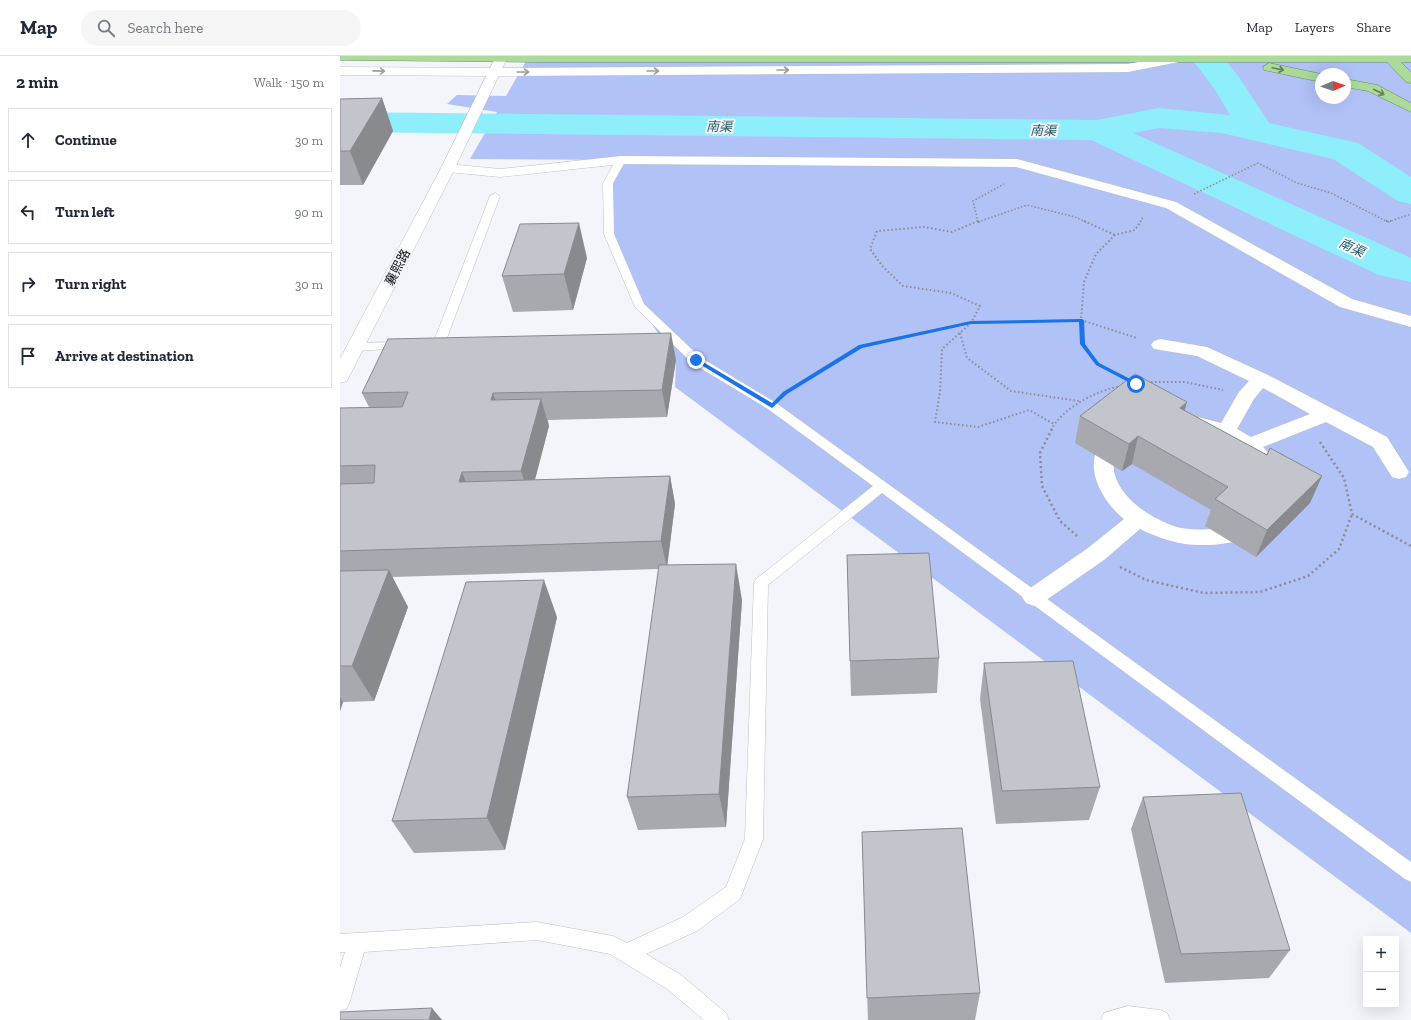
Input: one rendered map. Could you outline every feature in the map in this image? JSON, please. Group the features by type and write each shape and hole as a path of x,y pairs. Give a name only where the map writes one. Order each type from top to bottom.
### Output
{"highway":[{"path":"340,56 501,58 1411,58"},
{"path":"1184,57 1271,67 1315,77"},
{"path":"1388,57 1411,79"},
{"path":"1351,84 1372,88 1411,108"}],"street":[{"path":"340,70 494,72 1128,68 1184,57"},
{"name":"襄熙路","path":"340,377 451,163 501,58"},
{"path":"451,163 500,173 621,160 1018,163 1171,205 1346,303 1411,322"},
{"path":"1160,345 1201,351 1261,379 1380,442 1399,472"},
{"path":"1226,432 1246,396 1261,379"},
{"path":"1250,445 1300,426 1326,414"},
{"path":"1172,419 1200,423 1226,432 1250,445 1266,462 1275,481 1275,500 1266,517 1248,530 1223,537 1194,538 1165,532 1138,519 1117,502 1104,482 1102,463 1109,445 1124,431 1146,422 1172,419"},
{"path":"1034,597 1096,554 1138,519"}],"lane":[{"path":"621,160 608,183 609,234 639,305 696,360 772,406 1411,873"},
{"path":"438,346 495,196"},
{"path":"661,342 677,341"},
{"path":"355,347 454,345"},
{"path":"626,952 690,924 733,893 754,839 761,583 882,486"},
{"path":"340,1001 348,943 537,931 613,945 674,982 719,1020"},
{"path":"1111,1020 1128,1016 1160,1020"}],"path":[{"path":"1300,426 1321,443 1344,478 1352,514 1339,549 1308,576 1260,592 1204,593 1146,580 1096,554 1060,520 1042,486 1040,453 1054,424 1080,401 1115,387 1136,384 1098,364 1082,344 1081,320 1084,282 1096,254 1115,235 1135,230 1146,212 1171,205 1258,163 1297,183 1331,193 1388,222 1411,214"},
{"path":"978,222 973,201 1010,181"},
{"path":"1054,424 1029,410 978,427 934,422 940,392 942,349 971,323 980,306 951,292 903,286 883,267 870,249 877,231 924,227 952,232 1027,205 1075,216 1115,235"},
{"path":"772,406 785,393 860,347 971,323 1081,320 1160,345"},
{"path":"960,332 967,358 1011,391 1080,401"},
{"path":"1143,383 1157,381 1202,384 1246,396"},
{"path":"1352,514 1411,546"}],"shaded area":[{"path":"529,56 1411,56 1411,933 675,387 676,360 639,305 609,234 608,183 621,160 470,159 497,112 447,104 457,95 506,96"}],"building":[{"path":"382,98 350,151 340,151 340,99"},
{"path":"579,223 564,274 502,276 520,224"},
{"path":"671,333 662,390 493,393 491,400 541,399 521,471 462,472 459,482 670,476 661,541 340,551 340,484 374,483 375,465 340,466 340,408 402,407 408,392 362,393 388,339"},
{"path":"1135,374 1187,402 1180,408 1267,455 1270,448 1322,476 1267,530 1215,499 1228,487 1138,436 1129,444 1080,416"},
{"path":"929,553 939,658 850,661 847,555"},
{"path":"736,564 719,794 627,797 659,565"},
{"path":"389,570 352,666 340,666 340,571"},
{"path":"544,580 487,818 392,821 466,582"},
{"path":"1073,661 1100,787 1002,791 984,663"},
{"path":"1241,793 1290,950 1181,954 1143,797"},
{"path":"962,828 980,993 867,998 862,832"},
{"path":"432,1008 429,1020 340,1020 340,1012"}],"waterway":[{"path":"1210,62 1228,84 1257,131"},
{"name":"南渠","path":"1097,130 1159,118 1222,123 1257,131"},
{"name":"南渠","path":"340,122 1097,130"},
{"name":"南渠","path":"1097,130 1393,266 1411,270"},
{"name":"南渠","path":"1257,131 1345,151 1411,193"}],"route":[{"path":"696,360 772,406 785,393 860,347 971,323 1081,320 1082,344 1098,364 1136,384"}]}
